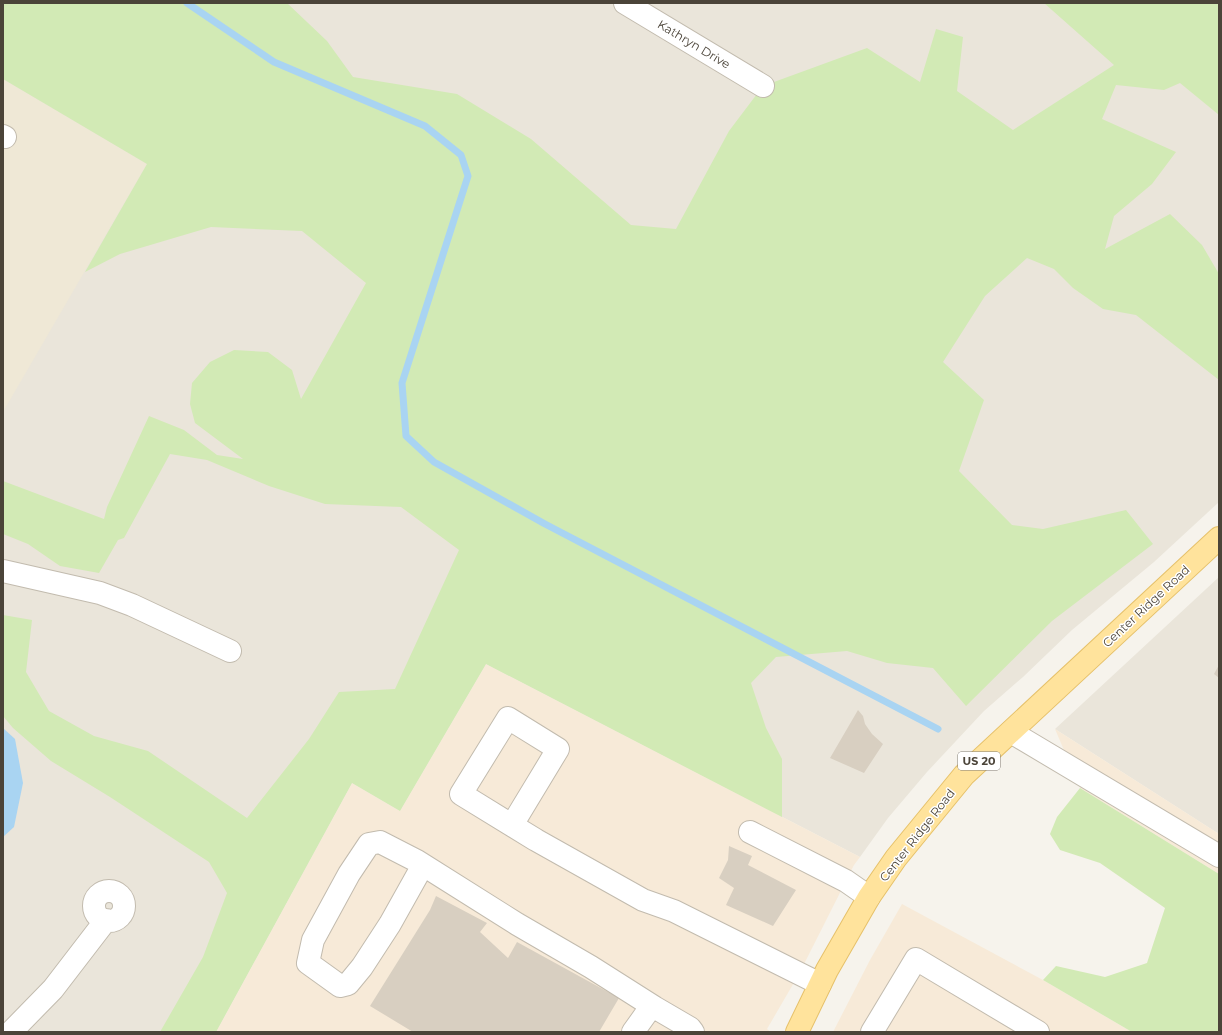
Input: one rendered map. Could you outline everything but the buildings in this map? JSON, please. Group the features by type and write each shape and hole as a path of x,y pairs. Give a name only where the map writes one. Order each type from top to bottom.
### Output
{"main road":[{"name":"Center Ridge Road","path":"796,1032 827,970 869,897 896,858 964,775 1219,538"}],"street":[{"name":"Kathryn Drive","path":"625,3 763,86"},
{"path":"3,571 100,593 132,605 230,651"},
{"path":"512,825 558,749 508,718 461,794 512,825 643,900 674,912 820,984"},
{"path":"1011,732 1219,856"},
{"path":"750,832 846,880 869,897"},
{"path":"423,865 390,924 362,967 348,984 340,986 308,962 313,940 349,874 369,844 380,842 423,865 517,924 684,1024 694,1032"},
{"path":"11,1032 53,989 106,920"},
{"path":"872,1032 916,959 1038,1032"},
{"path":"633,1032 648,1011 654,1007"}],"shaded area":[{"path":"3,3 1219,3 1219,502 1154,562 1072,630 1023,677 984,711 927,772 888,818 860,857 486,664 400,811 352,783 216,1032 3,1032"},
{"path":"3,79 147,164 3,412"},
{"path":"1219,577 1219,834 1055,729"},
{"path":"486,664 860,857 854,865 799,974 767,1029 771,1032 216,1032 352,783 400,811"},
{"path":"1055,729 1219,834 1219,874 1080,788"},
{"path":"902,904 1043,980 1132,1032 833,1032 870,960"}],"green space":[{"path":"3,3 287,3 327,41 353,77 457,94 531,139 631,225 676,229 729,131 763,86 867,48 920,82 936,29 963,37 957,91 1013,130 1114,65 1044,3 1219,3 1219,115 1180,83 1164,90 1116,85 1102,119 1176,152 1152,184 1114,216 1105,249 1170,214 1202,245 1219,274 1219,380 1136,315 1103,309 1073,288 1054,269 1027,258 985,296 943,362 984,400 959,471 1012,525 1043,529 1126,510 1153,544 1052,621 966,706 933,668 887,663 847,651 776,657 751,683 766,728 782,759 782,817 486,664 400,811 352,783 216,1032 160,1032 203,957 227,893 209,862 110,797 51,761 13,728 3,716 3,615 32,620 26,672 49,711 94,736 148,751 247,818 309,739 339,692 395,689 459,550 401,507 325,504 269,486 207,460 170,454 124,538 118,540 99,573 60,566 28,544 3,534 3,481 104,519 107,507 149,416 184,430 217,455 243,459 195,423 190,404 192,383 210,362 234,350 268,352 292,370 301,399 366,283 302,231 211,227 120,254 85,272 147,164 3,79"},
{"path":"1080,788 1219,874 1219,1032 1132,1032 1043,980 1056,966 1105,977 1147,963 1165,908 1100,863 1060,850 1050,834 1057,817"}],"water":[{"path":"3,728 15,739 23,783 14,827 3,837"}],"waterway":[{"path":"187,3 274,62 425,126 461,155 468,176 402,383 406,436 434,462 545,524 938,729"}]}
